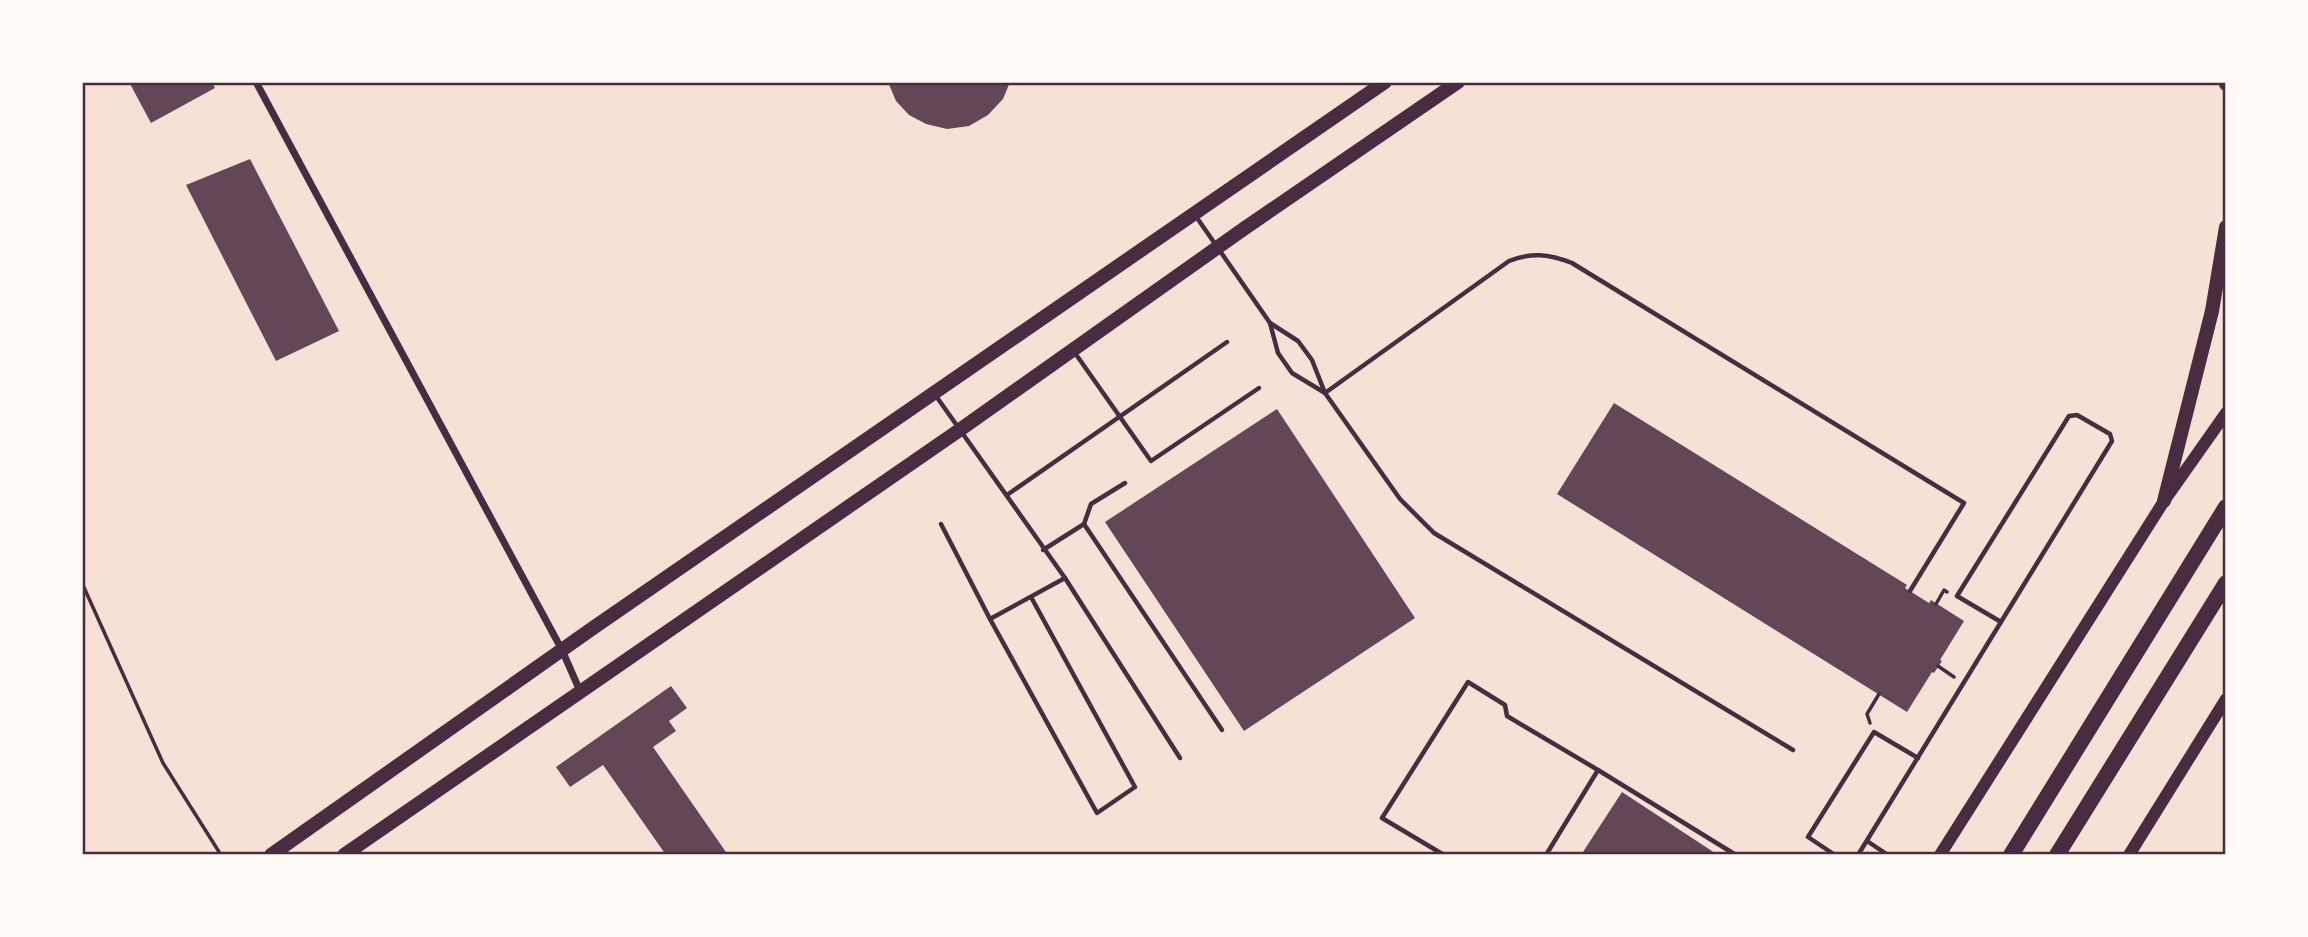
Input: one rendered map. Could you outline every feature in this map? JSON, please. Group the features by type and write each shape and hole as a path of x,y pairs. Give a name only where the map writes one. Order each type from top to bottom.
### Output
{"highway":[{"path":"2011,855 2226,508"},
{"path":"2059,855 2226,583"},
{"path":"2005,855 2029,824"}],"main road":[{"path":"271,855 562,650 1385,82"},
{"path":"344,855 1458,82"},
{"path":"2164,501 2212,312 2226,227"},
{"path":"1940,855 2164,501 2226,413"},
{"path":"2129,855 2226,699"}],"street":[{"path":"256,82 562,650 580,691"}],"lane":[{"path":"1194,214 1270,323 1278,352 1292,373 1325,393"},
{"path":"1325,393 1509,261 1532,254 1555,256 1572,263 1964,503 1910,591"},
{"path":"1270,323 1298,341 1312,360 1325,393 1400,499 1434,533 1793,750"},
{"path":"1007,495 1227,342"},
{"path":"1073,350 1151,461 1259,388"},
{"path":"933,393 1065,578 1180,758"},
{"path":"1858,855 1918,758 2112,441 2110,434 2077,415 2070,416 1957,596 2001,622"},
{"path":"1043,550 1084,524 1091,504 1125,483"},
{"path":"941,524 990,620 1097,813 1135,787 1031,597"},
{"path":"1084,524 1222,730"},
{"path":"990,620 1065,578"},
{"path":"1444,855 1382,818 1468,682 1505,705 1507,716 1736,855"},
{"path":"1835,855 1808,838 1874,733 1918,758"},
{"path":"1546,855 1598,769"},
{"path":"1867,841 1888,855"}],"path":[{"path":"82,583 163,763 221,855"},
{"path":"1936,604 1944,590 1947,592"},
{"path":"1938,666 1951,675"},
{"path":"1867,714 1879,694"}],"building":[{"path":"129,82 212,82 215,88 151,123"},
{"path":"888,82 1010,82 1003,99 988,115 969,126 947,129 926,124 909,115 896,101"},
{"path":"250,159 339,331 276,361 186,185"},
{"path":"1614,403 1907,585 1905,588 1929,603 1931,600 1964,621 1940,660 1942,661 1907,712 1557,494"},
{"path":"1277,409 1415,618 1244,731 1105,522"},
{"path":"671,686 687,708 669,721 676,731 653,747 728,855 666,855 603,765 570,787 556,767"},
{"path":"1622,792 1718,855 1581,855"}]}
